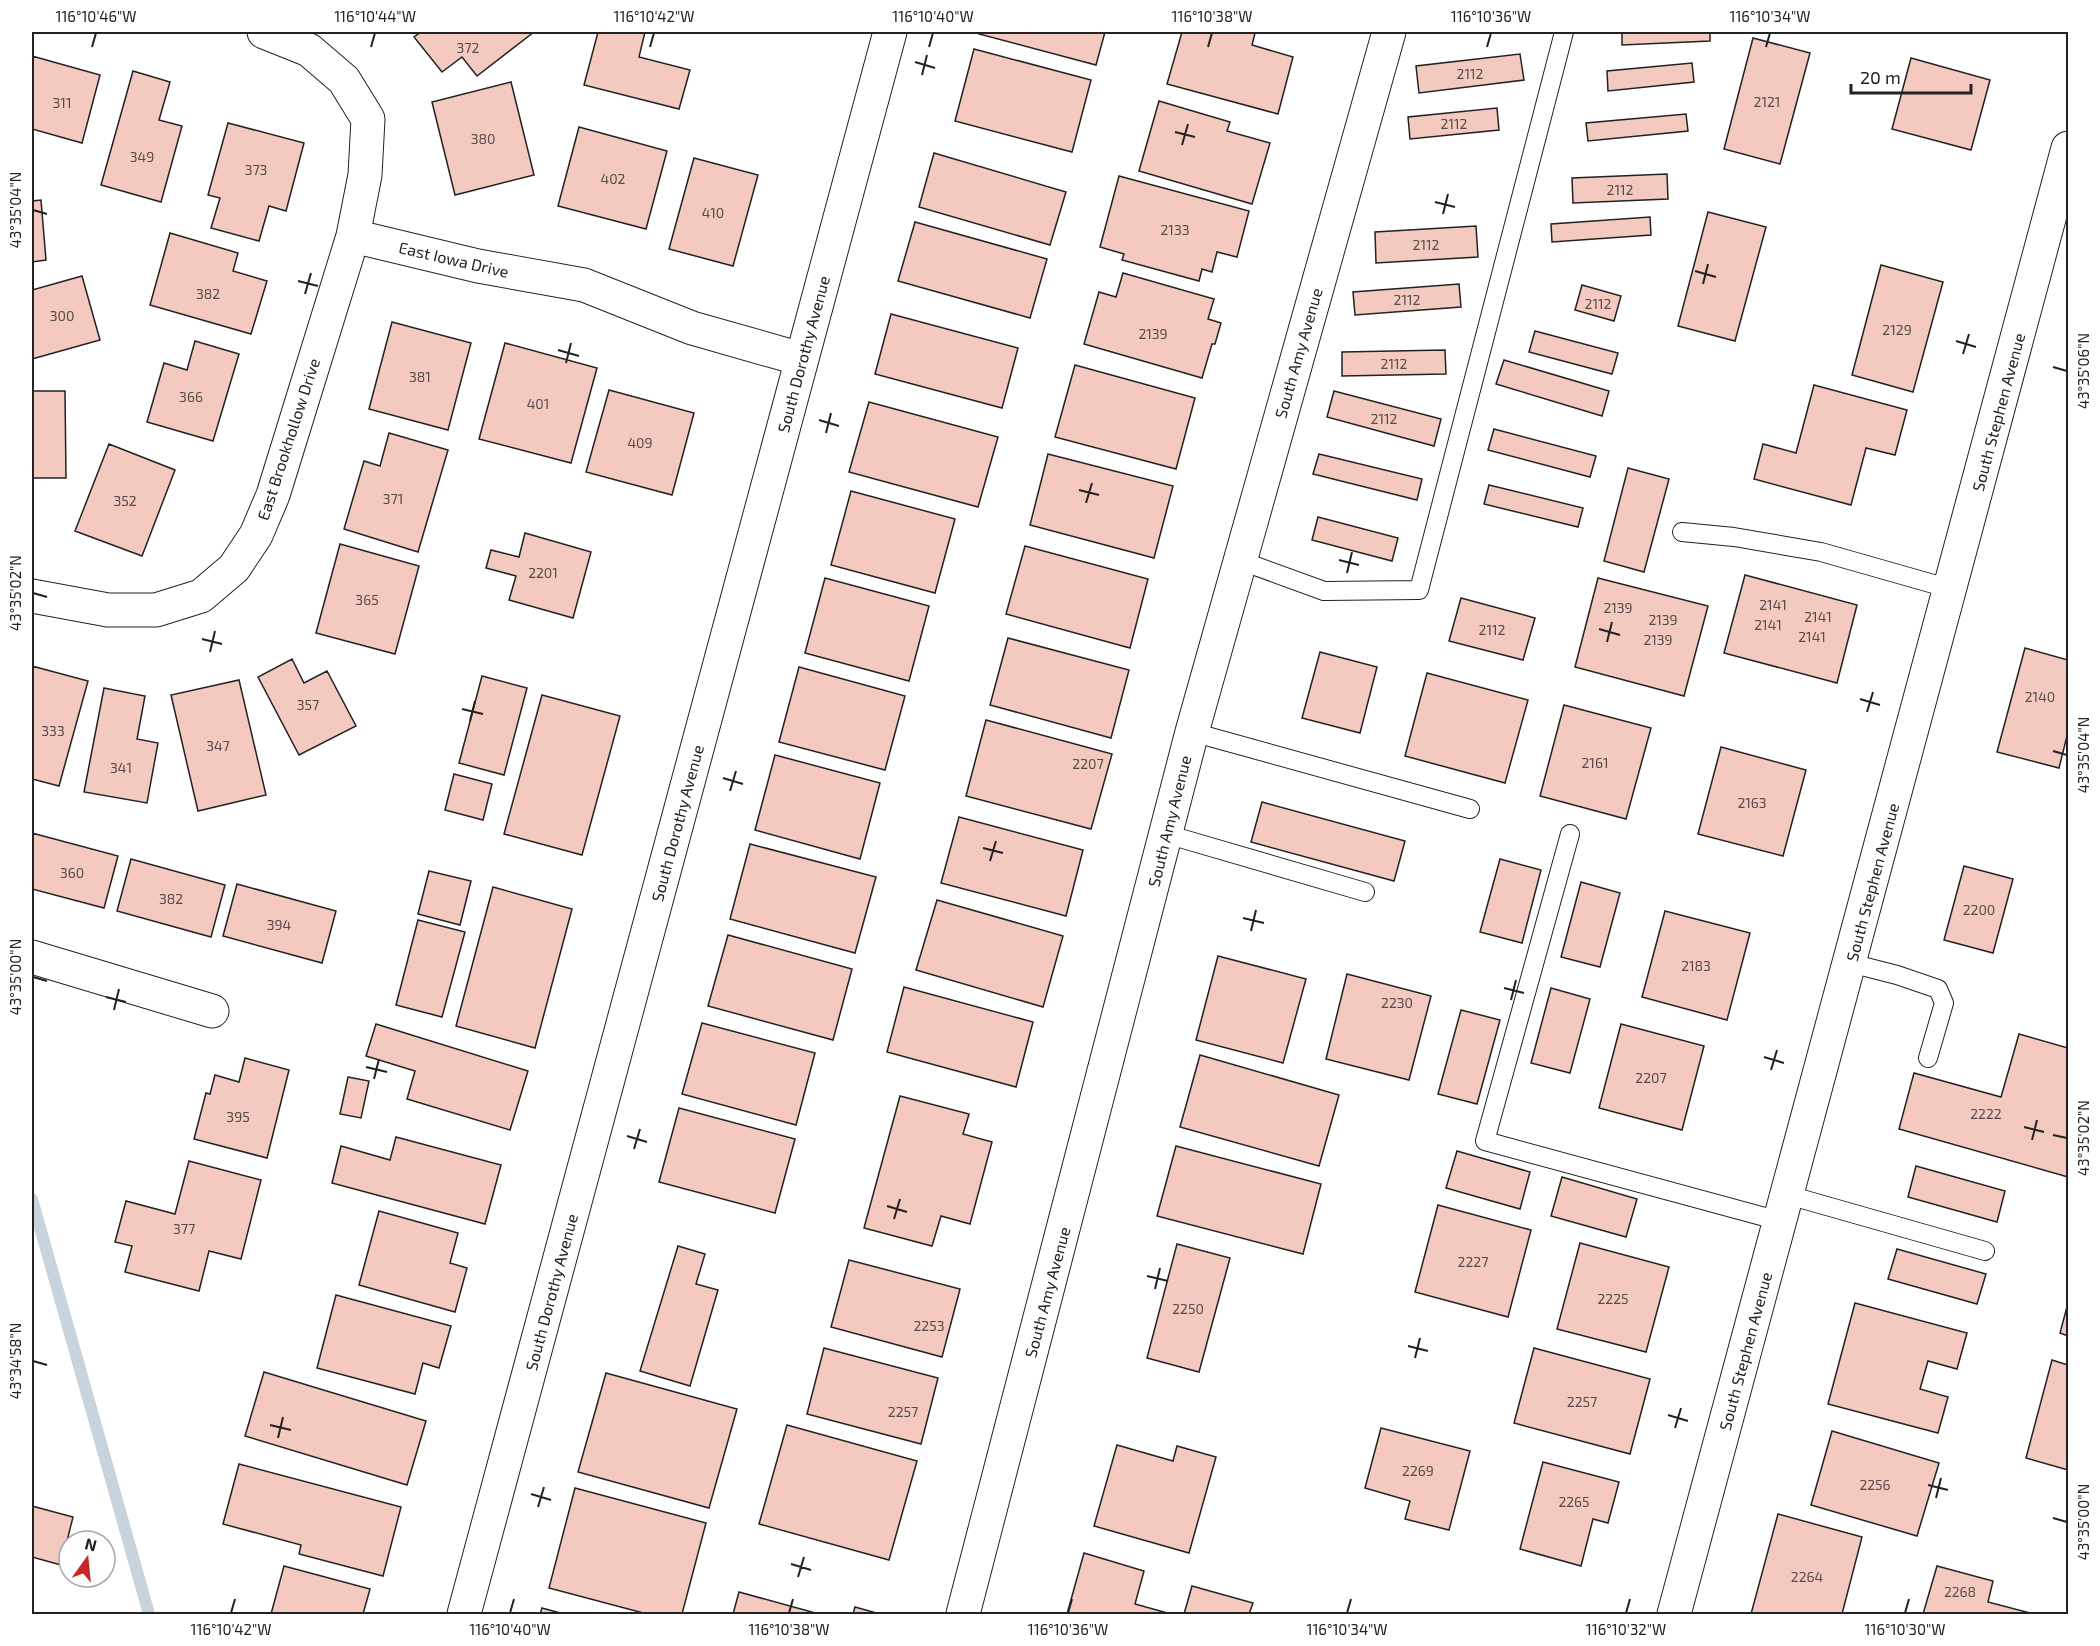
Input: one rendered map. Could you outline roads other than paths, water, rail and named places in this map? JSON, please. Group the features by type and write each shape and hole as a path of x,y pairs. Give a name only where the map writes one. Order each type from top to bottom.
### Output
{"street":[{"path":"264,32 309,50 344,80 368,119 365,175 353,236"},
{"name":"South Dorothy Avenue","path":"464,1614 890,32"},
{"name":"South Amy Avenue","path":"963,1614 1192,732 1389,32"},
{"name":"South Stephen Avenue","path":"1674,1614 2068,148"},
{"name":"East Iowa Drive","path":"353,236 478,267 585,285 692,328 801,359"},
{"name":"East Brookhollow Drive","path":"32,596 108,610 156,610 201,596 234,568 256,535 273,495 353,236"},
{"path":"32,957 212,1011"}],"lane":[{"path":"1239,560 1324,591 1419,590 1564,32"},
{"path":"1682,532 1734,537 1821,552 1951,589"},
{"path":"1192,732 1470,809"},
{"path":"1166,834 1365,892"},
{"path":"1570,834 1485,1141 1985,1251"},
{"path":"1850,963 1897,975 1938,989 1944,1003 1928,1058"}],"waterway":[{"path":"32,1199 149,1614"}]}
